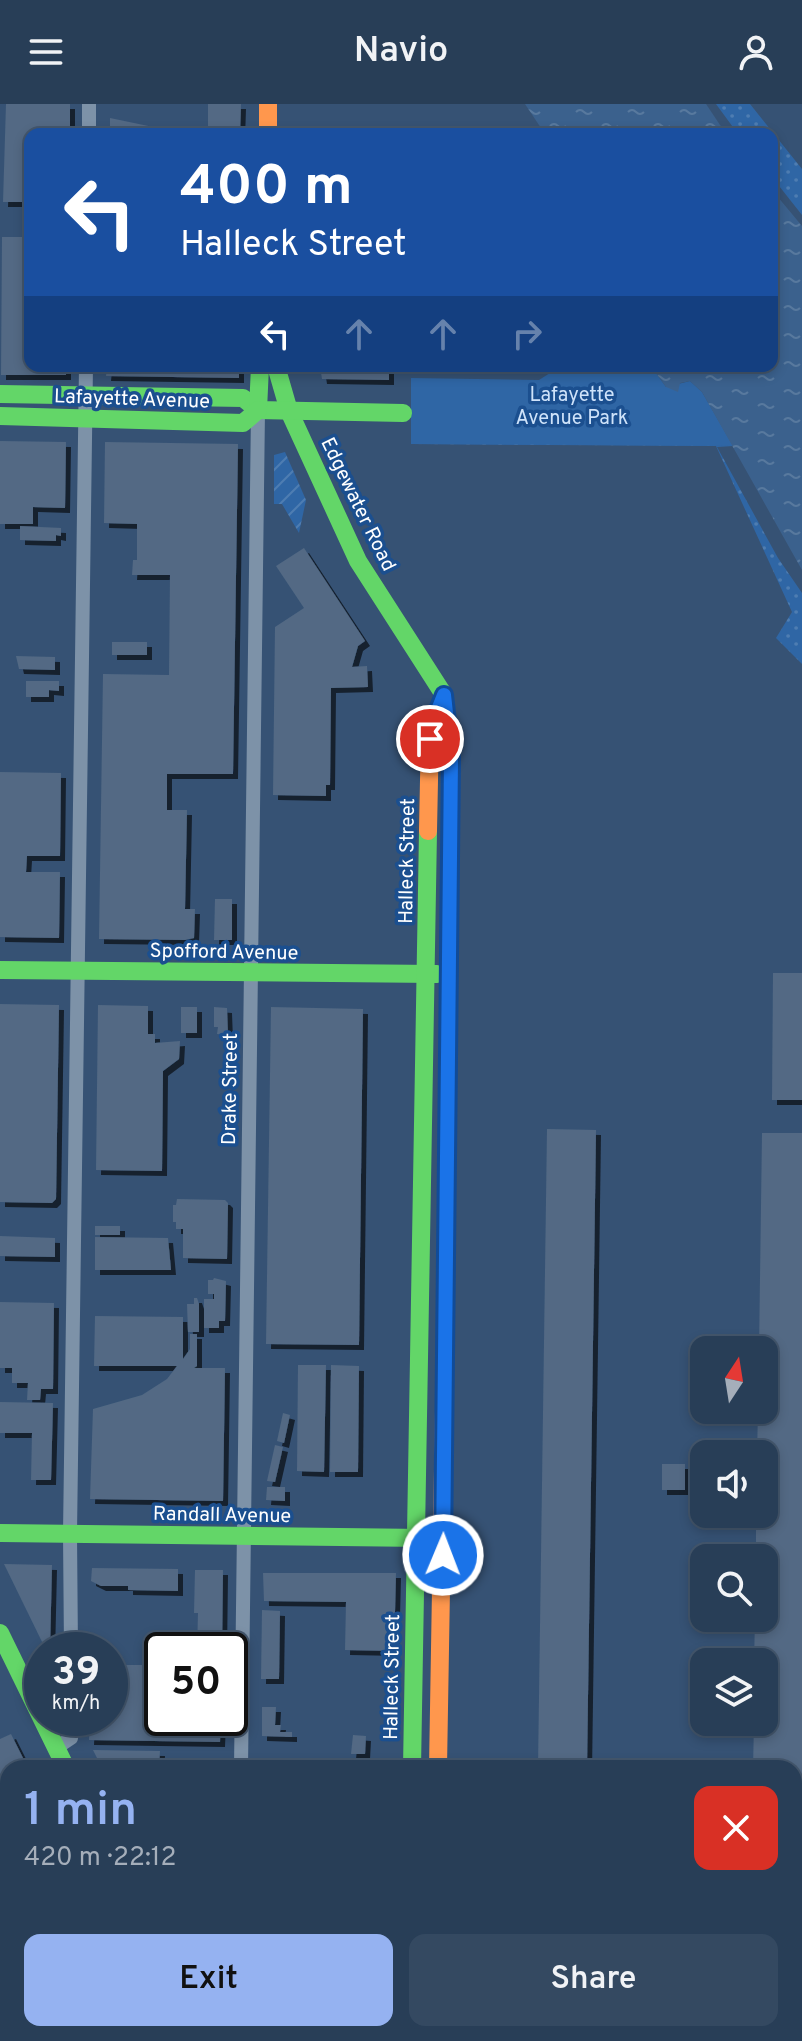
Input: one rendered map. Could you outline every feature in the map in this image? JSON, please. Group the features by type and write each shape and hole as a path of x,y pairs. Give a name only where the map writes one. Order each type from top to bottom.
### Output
{"main road":[{"path":"268,104 268,128"},
{"path":"258,410 260,372"},
{"name":"Edgewater Road","path":"278,372 289,411 358,561 444,695"},
{"name":"Lafayette Avenue","path":"0,394 243,398 258,410 403,413"},
{"name":"Lafayette Avenue","path":"0,416 243,423 258,410"},
{"path":"438,1760 451,758 444,695"},
{"name":"Halleck Street","path":"412,1760 430,730 444,695"},
{"name":"Spofford Avenue","path":"0,970 448,974"},
{"name":"Randall Avenue","path":"0,1533 443,1539"},
{"path":"0,1633 24,1672"},
{"path":"52,1736 62,1760"}],"street":[{"path":"89,104 89,128"},
{"path":"71,1632 86,372"},
{"name":"Drake Street","path":"241,1760 258,410"},
{"path":"56,1748 71,1736"}],"green space":[{"path":"716,104 750,104 769,128 734,128"},
{"path":"778,139 802,169 802,215 778,185"},
{"name":"Lafayette Avenue Park","path":"552,372 655,372 666,387 690,381 702,392 733,446 411,444 411,378 539,380"},
{"path":"422,430 733,446 717,447 778,558 802,593 802,664 776,638 792,612 716,446 411,444"},
{"path":"285,452 306,500 299,533 282,504 274,504 274,455"}],"water":[{"path":"525,104 706,104 722,128 541,128"},
{"path":"778,197 802,226 802,570 702,392 690,381 680,383 678,392 666,387 655,372 778,372"}],"building":[{"path":"6,104 70,104 70,128 24,128 24,202 3,202"},
{"path":"208,104 241,104 240,128 208,128"},
{"path":"110,118 158,128 110,128"},
{"path":"2,237 24,237 24,372 66,372 66,375 1,375"},
{"path":"106,372 239,372 239,378 106,376"},
{"path":"321,372 389,372 389,380 322,379"},
{"path":"0,441 66,442 65,508 33,507 33,524 0,524"},
{"path":"105,442 238,444 233,774 167,774 167,810 187,810 185,909 195,909 194,938 185,940 99,939 103,674 169,675 170,575 132,575 133,560 137,560 137,524 104,523"},
{"path":"20,526 61,528 61,536 56,535 56,541 20,540"},
{"path":"304,548 365,641 358,646 352,667 367,666 368,687 331,688 330,785 326,785 326,796 273,795 275,627 304,608 276,566"},
{"path":"112,642 147,642 147,655 112,655"},
{"path":"16,656 55,657 55,670 19,669"},
{"path":"26,681 59,681 59,691 49,690 49,697 26,697"},
{"path":"0,772 61,773 60,856 27,856 26,872 60,872 59,938 0,937"},
{"path":"215,899 232,899 232,940 214,940"},
{"path":"773,973 802,973 802,1100 772,1100"},
{"path":"0,1004 59,1005 56,1199 52,1203 0,1202"},
{"path":"98,1005 148,1006 148,1034 155,1034 155,1043 180,1041 179,1059 163,1071 162,1171 96,1170"},
{"path":"181,1007 197,1007 197,1033 181,1033"},
{"path":"214,1007 227,1008 228,1035 217,1034"},
{"path":"271,1007 363,1009 359,1345 266,1344"},
{"path":"547,1129 596,1130 587,1760 538,1760"},
{"path":"762,1133 802,1133 802,1760 753,1760 754,1736 778,1736 778,1648 754,1648 755,1632 778,1632 778,1544 756,1544 756,1528 778,1528 778,1440 757,1440 758,1424 778,1424 778,1336 759,1336"},
{"path":"177,1199 225,1200 228,1203 227,1259 183,1258 183,1229 176,1229 176,1222 173,1222 173,1205 176,1205"},
{"path":"95,1226 120,1226 120,1235 95,1235"},
{"path":"0,1236 55,1238 55,1257 0,1256"},
{"path":"95,1237 168,1238 171,1270 95,1270"},
{"path":"208,1280 226,1281 225,1321 219,1321 219,1328 204,1328 204,1299 214,1299 214,1294 208,1294"},
{"path":"194,1298 199,1304 199,1332 188,1332 187,1304 194,1304"},
{"path":"0,1302 54,1303 53,1389 41,1389 40,1400 27,1400 28,1383 12,1383 12,1368 0,1368"},
{"path":"95,1316 183,1317 183,1359 190,1349 190,1334 197,1334 197,1366 194,1368 225,1368 223,1501 90,1499 93,1409 142,1395 167,1379 177,1366 94,1366"},
{"path":"298,1365 326,1365 324,1472 297,1471"},
{"path":"331,1365 359,1366 358,1472 330,1472"},
{"path":"0,1402 53,1403 51,1480 31,1480 32,1433 0,1433"},
{"path":"283,1413 290,1415 284,1443 277,1441"},
{"path":"275,1445 283,1447 275,1482 267,1481"},
{"path":"662,1464 685,1464 685,1490 662,1490"},
{"path":"267,1487 285,1487 285,1501 266,1500"},
{"path":"4,1564 52,1565 50,1632 37,1632"},
{"path":"92,1568 178,1569 178,1591 101,1586 91,1581"},
{"path":"195,1570 223,1570 222,1632 197,1632 198,1613 194,1613"},
{"path":"263,1573 396,1573 394,1651 345,1650 346,1602 264,1601"},
{"path":"262,1610 280,1611 279,1679 261,1679"},
{"path":"128,1665 144,1665 144,1736 220,1736 220,1742 89,1740 89,1736 128,1736"},
{"path":"262,1707 276,1707 275,1725 281,1725 280,1732 292,1732 292,1737 262,1736"},
{"path":"11,1734 24,1760 0,1760 0,1739"},
{"path":"353,1735 366,1736 365,1754 351,1754"},
{"path":"93,1750 160,1751 159,1760 98,1760"}],"traffic: fast":[{"path":"258,410 260,372"},
{"path":"278,372 289,411 358,561 444,695 451,758 445,1351"},
{"path":"0,394 243,398 258,410 403,413"},
{"path":"0,416 243,423 258,410"},
{"path":"412,1760 428,831"},
{"path":"0,970 437,974"},
{"path":"0,1533 425,1538"},
{"path":"0,1633 62,1760"}],"traffic: slow":[{"path":"268,104 268,128"},
{"path":"428,831 430,730 443,698"},
{"path":"438,1760 445,1351"}],"route":[{"path":"430,739 430,730 444,695 451,758 443,1555"}]}
